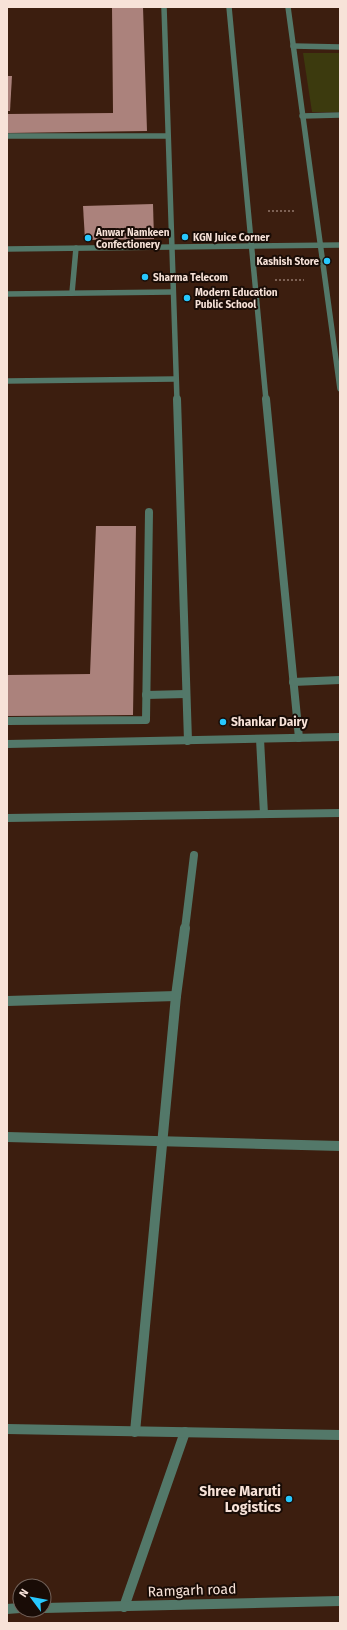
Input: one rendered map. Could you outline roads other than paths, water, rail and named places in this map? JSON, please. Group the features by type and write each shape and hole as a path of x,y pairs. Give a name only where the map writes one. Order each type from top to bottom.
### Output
{"street":[{"path":"164,7 172,292 188,741"},
{"path":"229,7 299,738"},
{"path":"288,7 340,389"},
{"path":"293,46 340,46"},
{"path":"302,116 340,116"},
{"path":"7,136 167,136"},
{"path":"7,249 340,245"},
{"path":"72,293 76,248"},
{"path":"7,294 172,292"},
{"path":"7,381 175,379"},
{"path":"7,721 146,720 149,512"},
{"path":"293,682 340,680"},
{"path":"146,695 186,694"},
{"path":"7,744 340,737"},
{"path":"260,739 264,814"},
{"path":"7,818 340,813"},
{"path":"135,1432 176,996 194,855"},
{"path":"7,1001 176,996"},
{"path":"7,1137 340,1146"},
{"path":"7,1429 340,1435"},
{"path":"124,1607 185,1432"},
{"name":"Ramgarh road","path":"52,1608 340,1601"}],"place":[{"name":"KGN Juice Corner","path":"185,237"},
{"name":"Anwar Namkeen Confectionery","path":"88,238"},
{"name":"Kashish Store","path":"327,261"},
{"name":"Sharma Telecom","path":"145,277"},
{"name":"Modern Education Public School","path":"187,298"},
{"name":"Shankar Dairy","path":"223,722"},
{"name":"Shree Maruti Logistics","path":"289,1499"}]}
